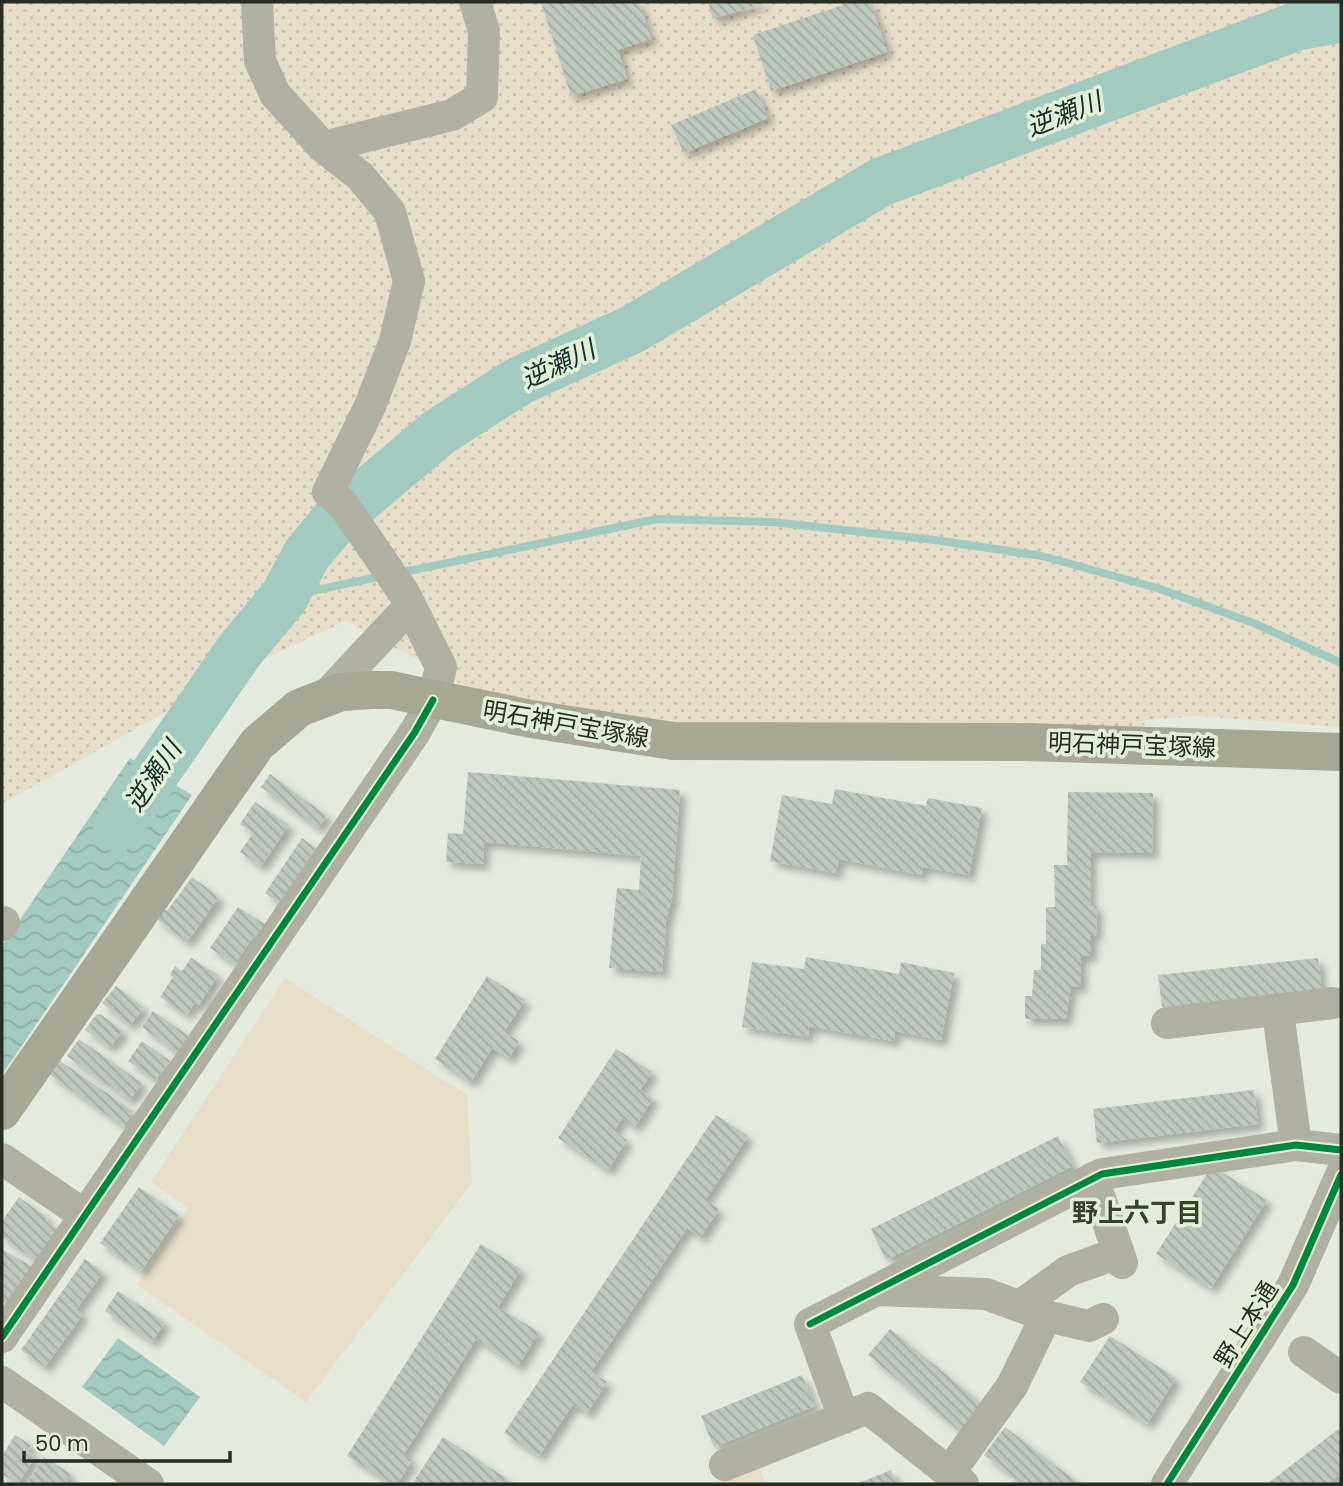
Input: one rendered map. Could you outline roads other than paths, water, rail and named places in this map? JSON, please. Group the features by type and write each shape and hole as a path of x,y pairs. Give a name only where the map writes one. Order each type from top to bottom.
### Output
{"main road":[{"name":"明石神戸宝塚線","path":"2,1111 257,744 299,708 326,696 355,690 391,690 598,731 683,742 1039,743 1341,752"}],"street":[{"path":"2,1337 83,1214 415,733 433,700 441,667 407,599 342,503 328,492 370,406 395,341 409,281 390,212 360,176 323,147 275,94 260,61 257,2"},
{"path":"323,147 452,114 482,97 484,31 475,2"},
{"path":"326,696 407,599"},
{"path":"1167,1023 1278,1012 1333,1003"},
{"path":"1278,1012 1296,1145"},
{"path":"844,1418 810,1324 1102,1174 1296,1145 1341,1150"},
{"path":"2,1159 83,1214"},
{"name":"野上本通","path":"1167,1484 1293,1285 1341,1175"},
{"path":"725,1465 868,1408 956,1479 1012,1386 1033,1311 1068,1271 1120,1258 1093,1178"},
{"path":"876,1290 986,1294 1033,1311 1089,1326 1103,1319"},
{"path":"1304,1352 1341,1378"},
{"path":"2,1382 148,1484"}],"water":[{"path":"130,758 192,795 2,1075 2,946"},
{"path":"118,1338 200,1397 164,1446 82,1387"}],"waterway":[{"name":"逆瀬川","path":"118,827 240,650 284,597 307,554 336,519 439,432 519,381 633,329 881,182 1297,26 1341,18"},
{"path":"399,573 657,519 772,522 935,540 1042,556 1157,588 1256,624 1341,663"},
{"path":"284,597 382,576"}],"district":[{"name":"野上六丁目","path":"1137,1213"}]}
